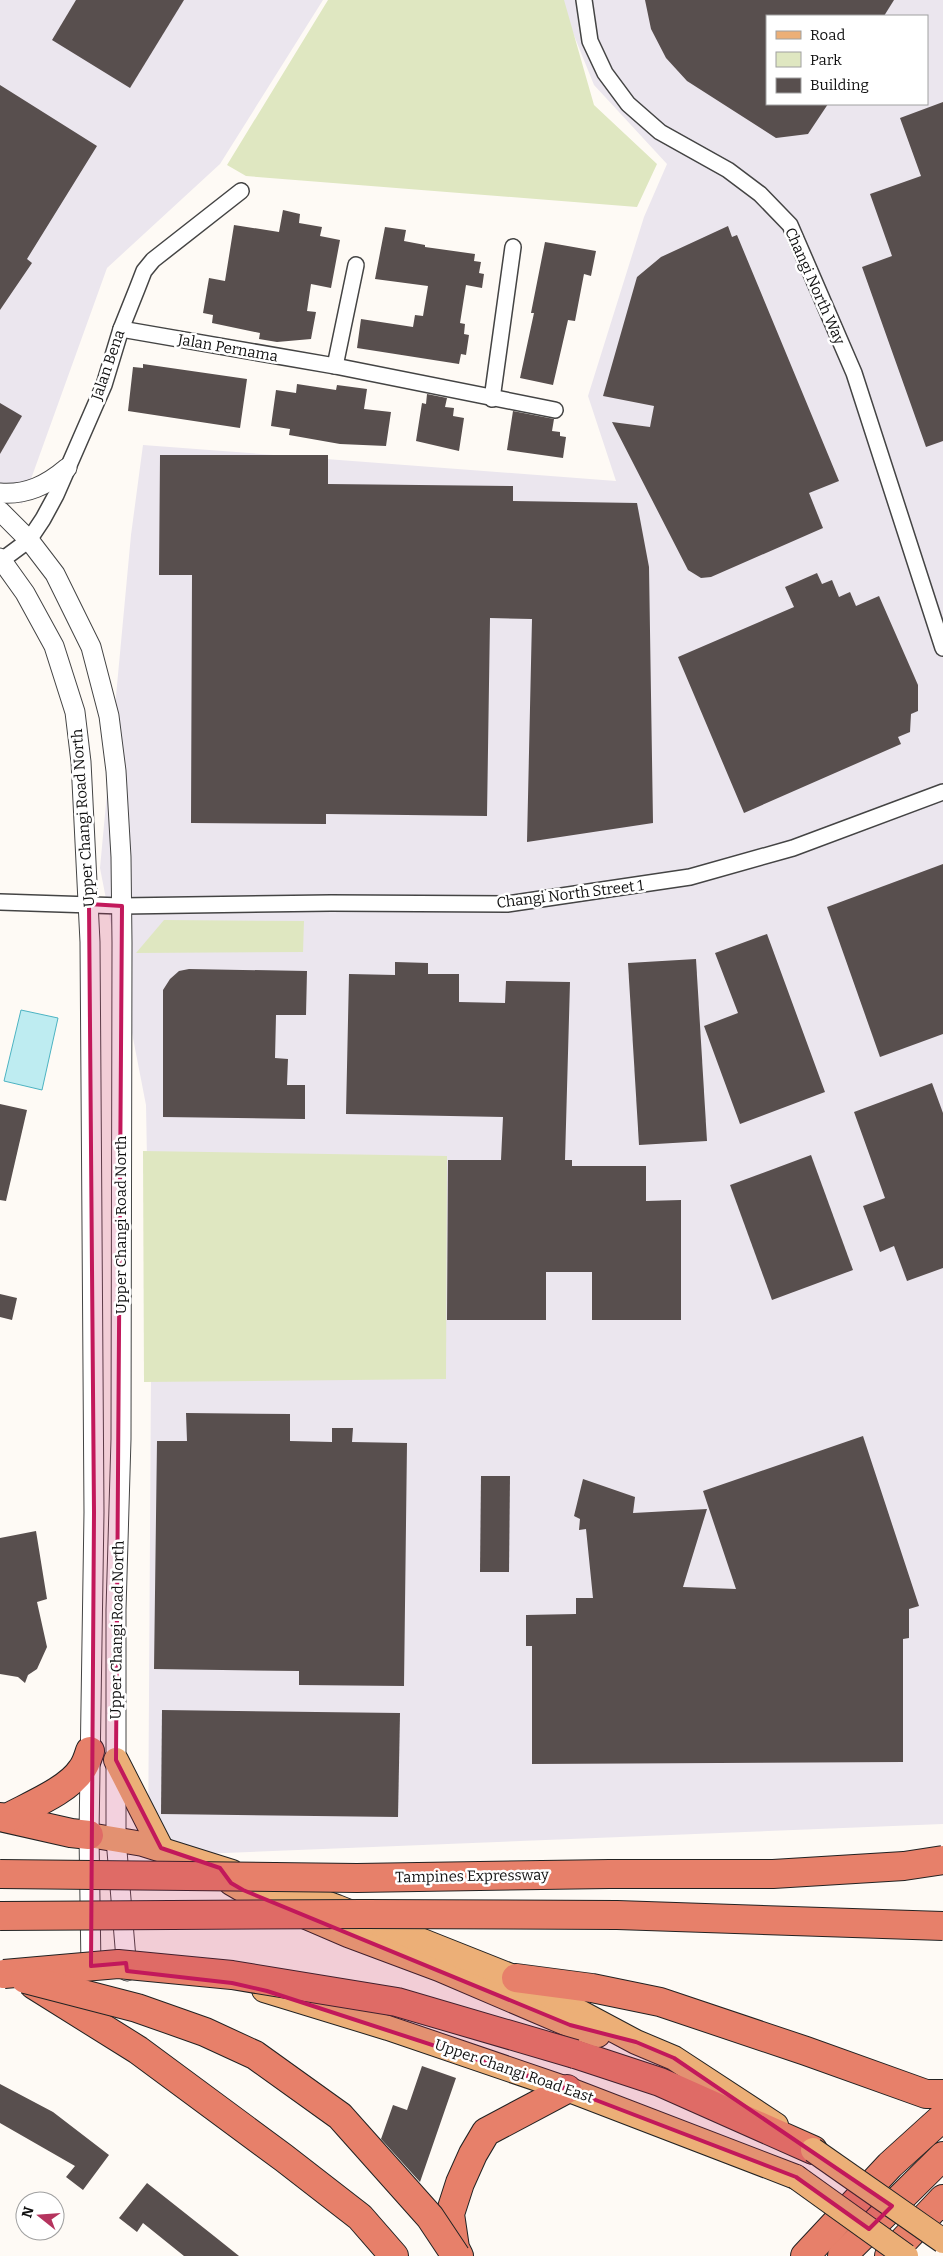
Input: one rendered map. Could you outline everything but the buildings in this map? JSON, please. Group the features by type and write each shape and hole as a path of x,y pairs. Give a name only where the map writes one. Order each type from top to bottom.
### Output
{"highway":[{"path":"4,1818 54,1793 72,1780 82,1770 90,1751"},
{"path":"4,1818 71,1833 89,1835"},
{"name":"Tampines Expressway","path":"0,1874 357,1878 609,1874 773,1874 904,1866 943,1860"},
{"path":"0,1916 608,1915 943,1926"},
{"path":"4,1973 118,1964 232,1974 397,2002 575,2054 660,2082 813,2150"},
{"path":"4,1973 74,1965 91,1967 97,1997 138,2050"},
{"path":"4,1973 73,2008 138,2050 360,2217 394,2256"},
{"path":"4,1973 136,2008 205,2032 255,2055 340,2116 430,2217 457,2256"},
{"path":"516,1978 583,1986 660,2002 926,2094 943,2094"},
{"path":"457,2256 450,2214 460,2183 473,2154 486,2132 567,2089"},
{"path":"805,2256 890,2165 943,2117"},
{"path":"842,2256 943,2156"},
{"path":"889,2256 943,2199"}],"main road":[{"path":"116,1760 161,1848"},
{"path":"89,1835 161,1848 220,1868 270,1882 516,1978 636,2042 674,2058 707,2078 943,2241"},
{"path":"220,1868 231,1883 243,1890 348,1935 447,1972 570,2026 599,2035 636,2042"},
{"name":"Upper Changi Road East","path":"91,1967 232,1983 266,1991 388,2028 567,2089 796,2177 906,2256"}],"street":[{"name":"Changi North Way","path":"584,0 590,41 605,73 628,104 660,132 728,170 760,194 790,225 854,374 943,648"},
{"name":"Jalan Bena","path":"1,559 28,540 43,519 104,385 121,329 144,271 154,260 241,191"},
{"path":"492,398 514,247"},
{"path":"335,366 356,265"},
{"name":"Jalan Pernama","path":"121,329 335,366 556,410"},
{"path":"0,493 14,494 37,488 52,481 67,468"},
{"name":"Upper Changi Road North","path":"0,511 28,540 55,574 94,654 109,716 116,771 122,906 121,1439 116,1610 116,1839 127,1971"},
{"name":"Upper Changi Road North","path":"1,559 25,593 54,646 75,712 81,762 89,904 94,1512 89,1835 91,1967"},
{"name":"Changi North Street 1","path":"0,902 122,906 331,903 507,904 690,877 784,850 943,792"}],"highlighted area":[{"path":"89,904 122,906 116,1760 161,1848 220,1868 231,1883 243,1890 570,2025 636,2042 674,2058 892,2206 869,2229 796,2177 567,2089 267,1991 232,1983 127,1971 126,1963 91,1966 94,1512"}],"shaded area":[{"path":"0,0 323,0 220,164 107,268 22,504 0,489"},
{"path":"538,0 943,0 943,1824 148,1856 151,1374 146,1105 100,868 131,535 143,445 616,481 588,396 644,217 667,164 594,85 565,13"}],"green space":[{"path":"328,0 564,0 594,105 657,164 637,207 246,176 227,165"},
{"path":"164,920 304,921 303,952 136,953"},
{"path":"143,1151 447,1156 446,1379 144,1382"}],"water":[{"path":"21,1010 58,1018 42,1090 4,1081"}]}
